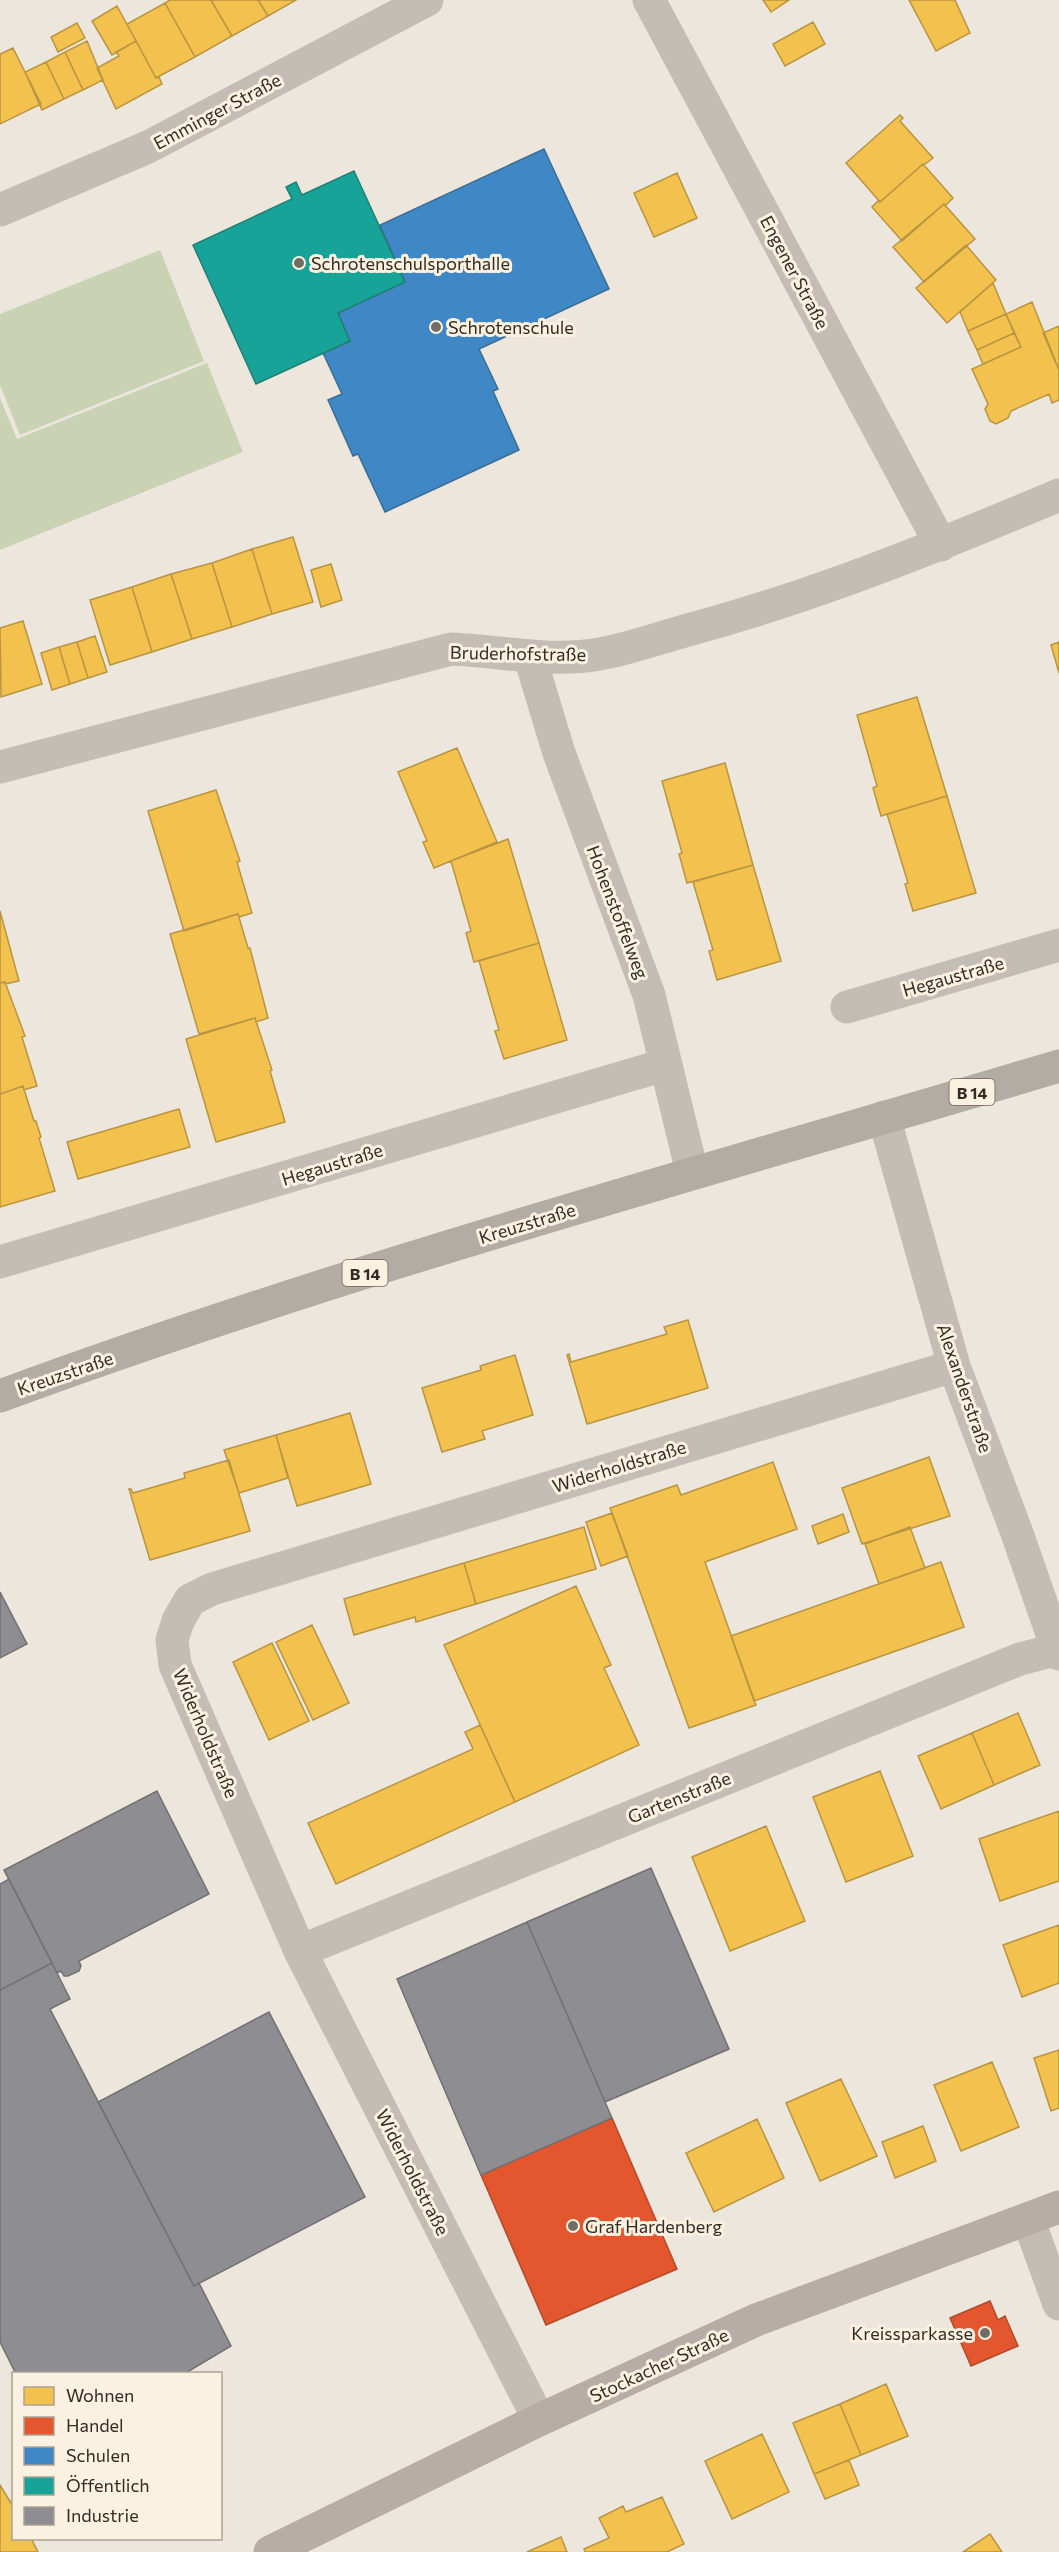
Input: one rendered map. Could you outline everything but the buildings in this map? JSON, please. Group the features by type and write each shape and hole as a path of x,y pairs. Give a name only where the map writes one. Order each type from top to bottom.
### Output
{"main road":[{"name":"Kreuzstraße","path":"0,1395 339,1281 692,1172 1059,1066"}],"street":[{"name":"Emminger Straße","path":"0,210 148,147 427,0"},
{"name":"Engener Straße","path":"649,0 941,545"},
{"name":"Bruderhofstraße","path":"0,767 451,649 487,650 530,657 599,654 750,613 941,545 1059,495"},
{"name":"Hohenstoffelweg","path":"530,657 559,753 649,995 664,1065 692,1172"},
{"name":"Hegaustraße","path":"847,1007 1059,945"},
{"name":"Hegaustraße","path":"0,1262 664,1065"},
{"name":"Alexanderstraße","path":"884,1117 954,1366 1059,1651"},
{"name":"Widerholdstraße","path":"539,2420 300,1951 176,1665 172,1640 178,1621 190,1600 212,1590 954,1366"},
{"name":"Gartenstraße","path":"300,1951 1020,1659 1059,1651"},
{"name":"Stockacher Straße","path":"270,2552 539,2420 756,2320 1059,2207"},
{"path":"1028,2219 1059,2304"}],"green space":[{"path":"160,250 204,361 20,435 0,385 0,314"},
{"path":"207,363 243,452 0,550 0,398 17,439"}],"place":[{"name":"Schrotenschulsporthalle","path":"299,263"},
{"name":"Schrotenschule","path":"436,327"},
{"name":"Graf Hardenberg","path":"573,2226"},
{"name":"Kreissparkasse","path":"985,2333"}]}
